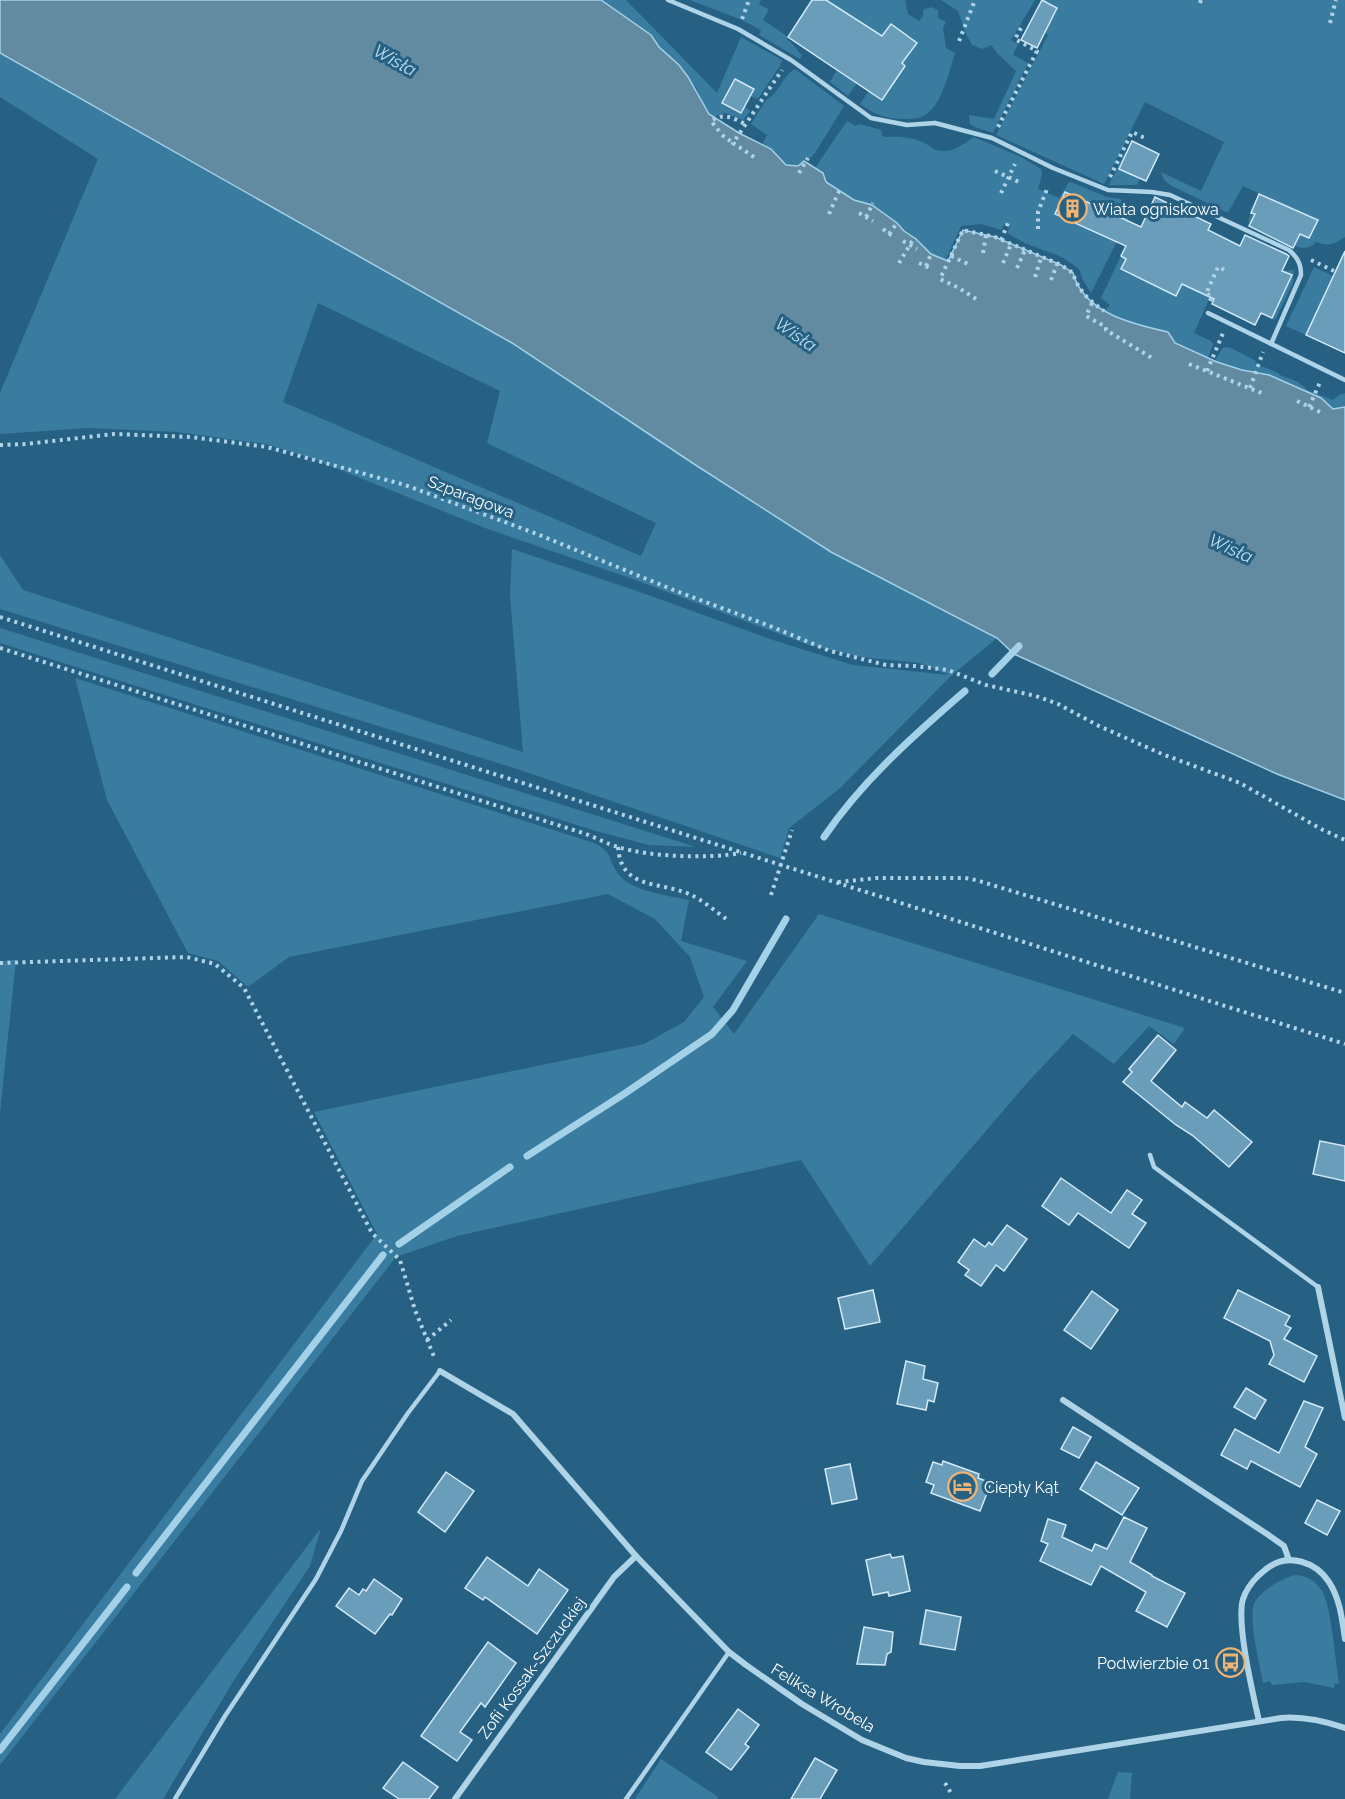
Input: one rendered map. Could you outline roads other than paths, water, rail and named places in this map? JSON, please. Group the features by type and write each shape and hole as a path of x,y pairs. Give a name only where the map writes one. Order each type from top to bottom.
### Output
{"street":[{"path":"1318,1287 1345,1418"},
{"name":"Feliksa Wrobela","path":"440,1371 513,1414 636,1556 729,1652 802,1704 862,1740 906,1758 944,1765 997,1764 1294,1717 1345,1728"},
{"path":"1063,1400 1268,1534 1284,1546 1289,1560"},
{"name":"Zofii Kossak-Szczuckiej","path":"454,1799 614,1577 636,1556"},
{"path":"1259,1722 1241,1619 1243,1597 1256,1579 1269,1567 1289,1560 1296,1560 1320,1571 1328,1580 1338,1600 1345,1639"}],"lane":[{"path":"668,0 738,28 791,60 871,118 907,125 935,123 992,138 1104,189 1170,195 1289,250 1301,265 1301,274 1270,343"},
{"path":"1208,313 1345,380"},
{"path":"1150,1155 1155,1167 1318,1287"},
{"path":"175,1799 225,1716 316,1579 341,1531 362,1480 440,1371"},
{"path":"626,1799 729,1652"}],"water":[{"name":"Wisła","path":"0,0 601,0 651,35 659,47 679,65 688,77 709,114 771,149 786,165 798,166 804,161 823,173 826,182 854,200 872,205 897,223 931,254 948,261 963,230 995,237 1061,265 1073,273 1087,298 1111,314 1168,332 1175,343 1217,362 1269,375 1321,398 1333,409 1345,407 1345,800 1277,774 1014,654 997,638 831,552 512,343 0,53"}],"waterway":[{"path":"992,674 1019,646"},
{"path":"824,837 872,778 965,691"},
{"path":"527,1156 712,1034 733,1010 786,919"},
{"path":"399,1244 510,1167"},
{"path":"136,1573 383,1255"},
{"path":"0,1750 127,1587"}],"place":[{"name":"Wiata ogniskowa","path":"1072,209"},
{"name":"Ciepły Kąt","path":"963,1487"},
{"name":"Podwierzbie 01","path":"1230,1663"}]}
